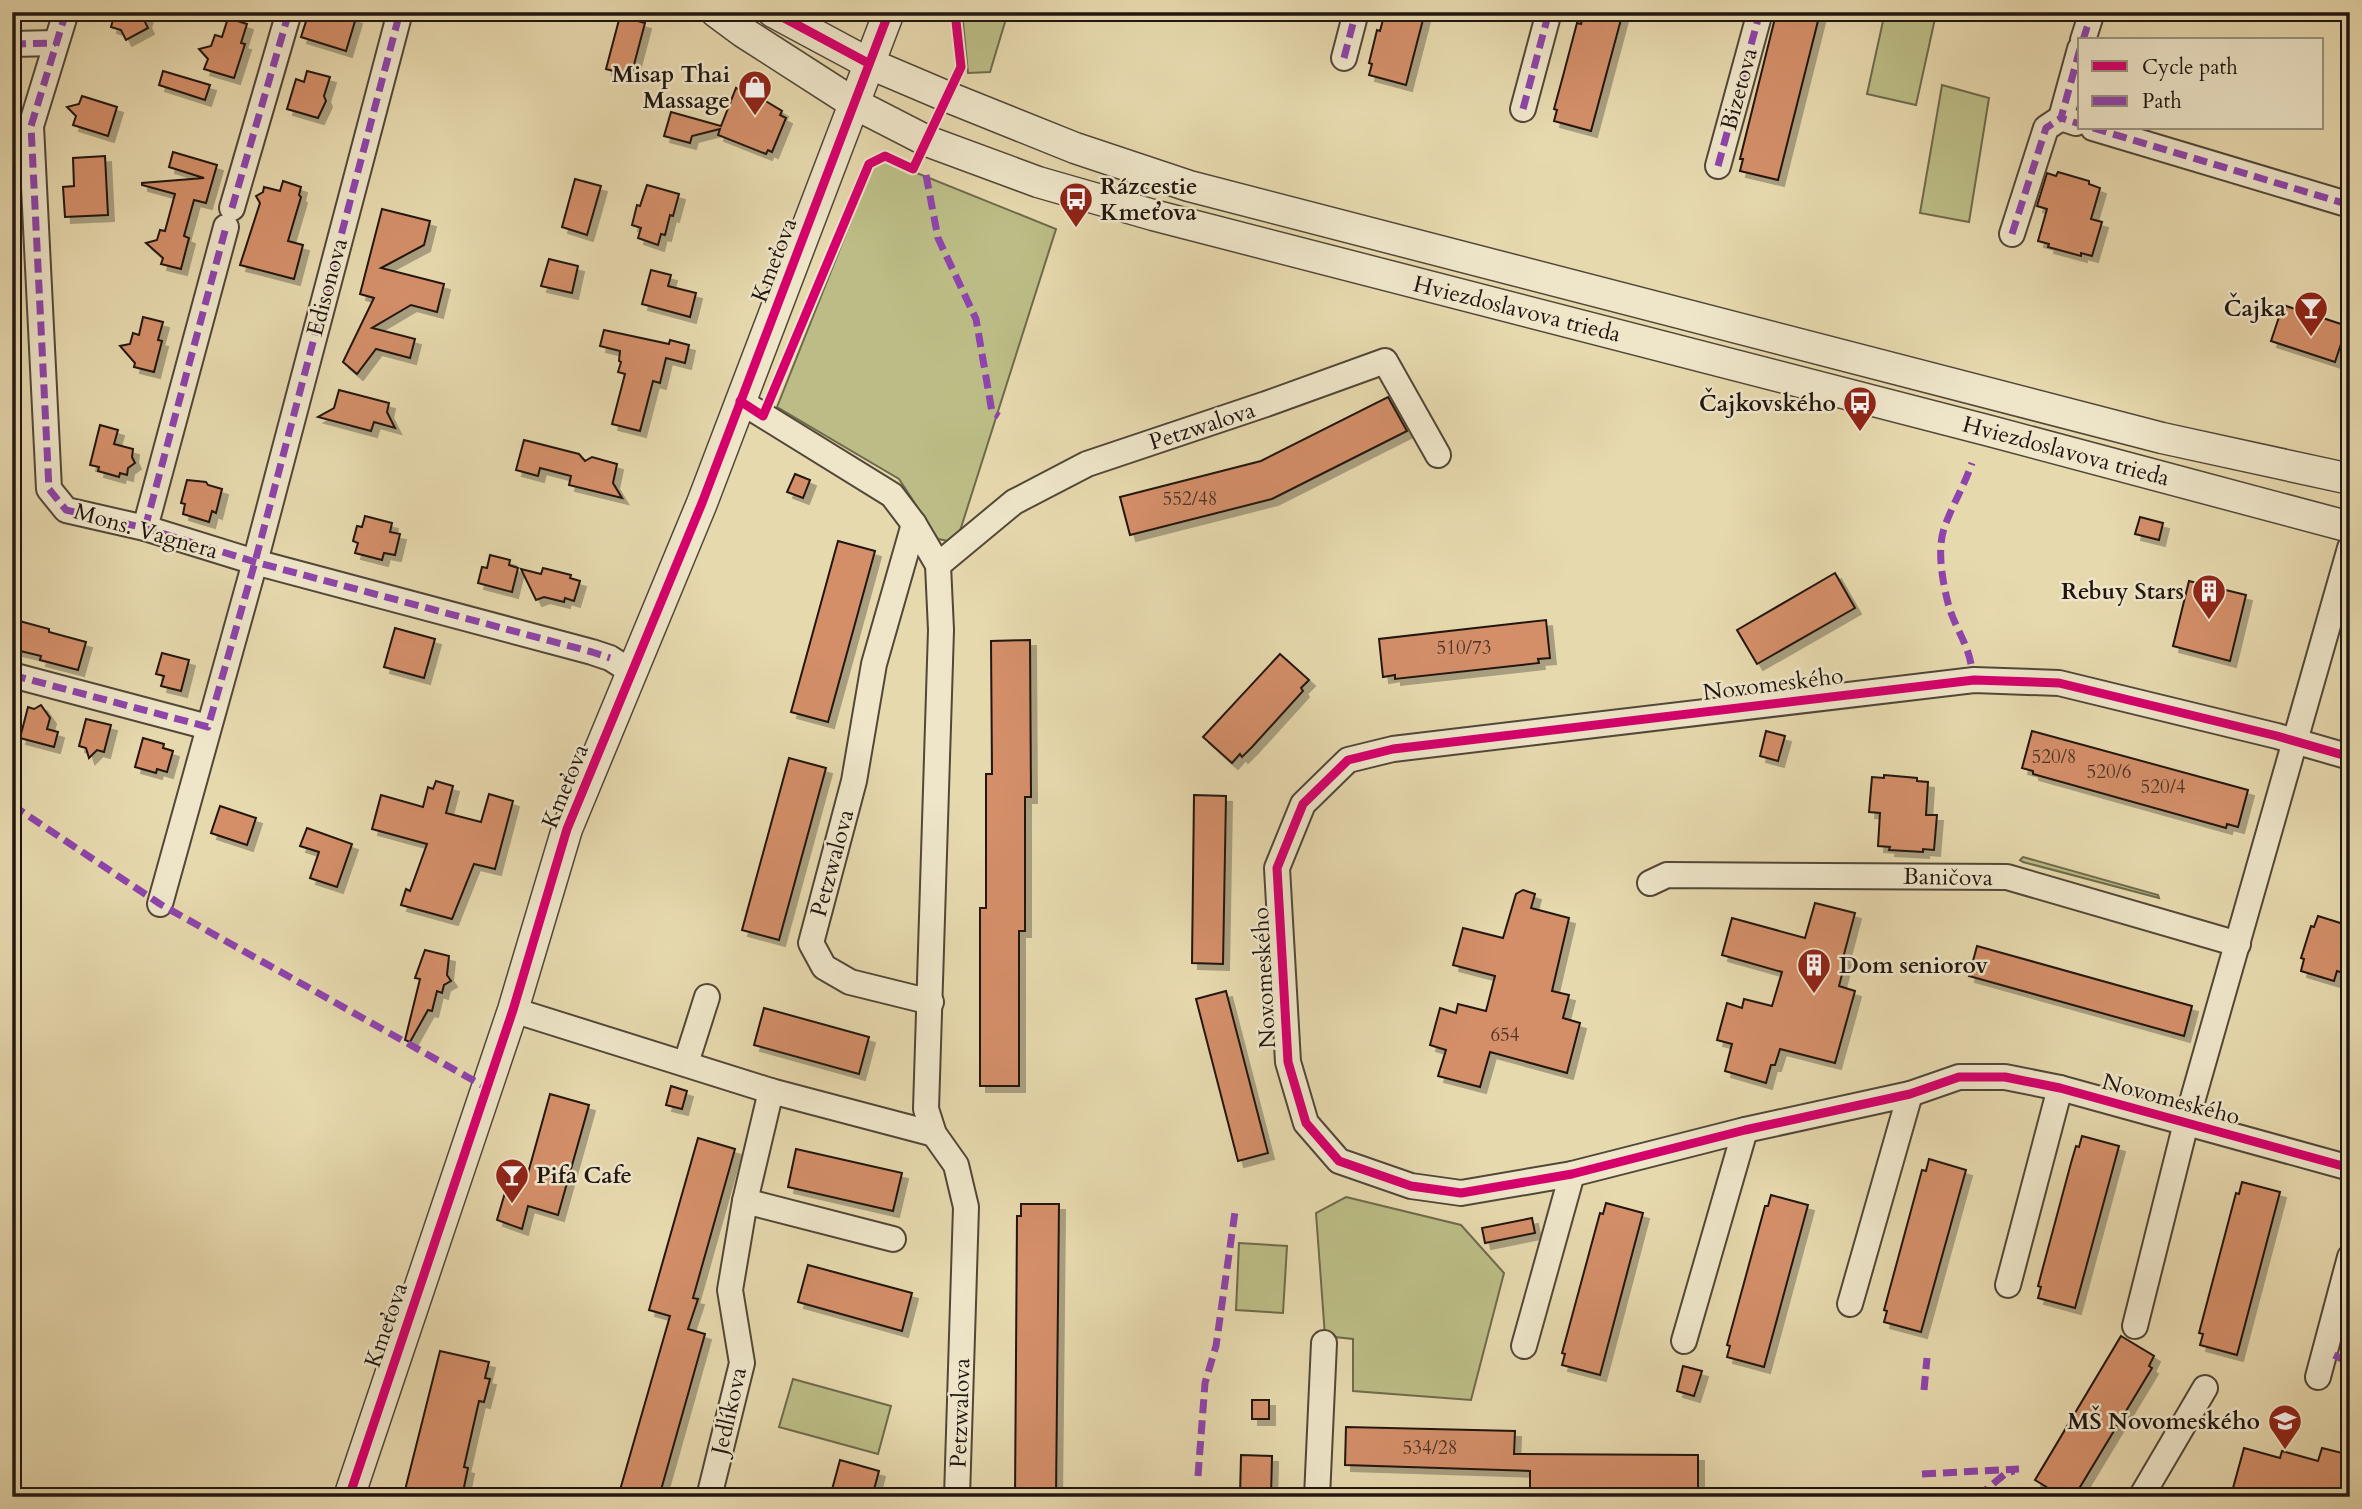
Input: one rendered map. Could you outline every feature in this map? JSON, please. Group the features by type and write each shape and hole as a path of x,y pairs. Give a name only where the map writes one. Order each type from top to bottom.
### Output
{"street":[{"name":"Mons. Vagnera","path":"66,12 31,127 49,489 66,510 145,528 255,562 592,652 610,658 632,671"},
{"path":"145,528 229,217 289,12"},
{"name":"Edisonova","path":"160,904 255,562 400,12"},
{"name":"Hviezdoslavova trieda","path":"716,12 855,104 927,141 1038,182 1153,215 1990,430 2350,527"},
{"name":"Hviezdoslavova trieda","path":"773,12 868,63 1075,148 1189,186 2162,438 2350,479"},
{"path":"868,63 889,12"},
{"path":"1344,58 1356,12"},
{"path":"1523,109 1549,12"},
{"name":"Bizetova","path":"1718,166 1759,12"},
{"path":"2084,38 2092,12"},
{"path":"12,44 56,43"},
{"name":"Kmeťova","path":"349,1497 513,1010 567,829 702,503 855,104 868,63"},
{"path":"2012,234 2046,128 2071,121 2078,65"},
{"path":"2100,130 2350,205"},
{"name":"Petzwalova","path":"938,565 1014,502 1087,464 1385,361 1438,455"},
{"name":"Petzwalova","path":"740,401 892,495 914,524 938,565 941,630 926,1110 934,1134 956,1166 966,1208 957,1497"},
{"name":"Petzwalova","path":"914,524 874,664 854,781 811,943 824,967 850,982 931,1002"},
{"path":"2186,1123 2350,548"},
{"path":"12,675 208,727"},
{"name":"Novomeského","path":"2350,757 2059,683 1973,680 1393,749 1348,760 1303,804 1277,868 1288,1062 1306,1123 1339,1161 1411,1186 1461,1193 1572,1174 1745,1130 1910,1094 1959,1077 2005,1077 2060,1088 2350,1168"},
{"name":"Baničova","path":"1650,883 1667,875 2007,877 2238,944"},
{"path":"686,1063 707,997"},
{"path":"513,1010 771,1091 934,1134"},
{"path":"2008,1285 2060,1088"},
{"name":"Jedlíkova","path":"709,1497 742,1363 730,1290 745,1201 771,1091"},
{"path":"1850,1304 1910,1094"},
{"name":"Novomeského","path":"2135,1326 2186,1123"},
{"path":"1684,1341 1745,1130"},
{"path":"1524,1346 1572,1174"},
{"path":"745,1201 893,1239"},
{"path":"2318,1377 2344,1303 2350,1257"},
{"path":"1317,1497 1324,1343"},
{"path":"2141,1497 2204,1388"}],"green space":[{"path":"962,12 1008,12 990,72 968,73"},
{"path":"1885,12 1936,14 1916,105 1867,94"},
{"path":"1942,85 1989,98 1969,222 1920,213"},
{"path":"887,161 1056,229 959,534 948,541 938,539 899,479 777,407 872,168 879,162"},
{"path":"2023,857 2158,895 2159,898 2023,862 2020,860"},
{"path":"1346,1197 1461,1225 1504,1273 1471,1400 1353,1391 1353,1339 1325,1336 1316,1213"},
{"path":"1239,1243 1287,1246 1283,1313 1236,1310"},
{"path":"793,1379 891,1406 878,1454 779,1427"}],"building":[{"path":"115,12 148,12 145,22 148,28 126,40 121,30 111,27"},
{"path":"309,12 337,12 356,18 346,51 301,37"},
{"path":"1385,12 1425,12 1406,85 1369,75 1372,64 1369,63 1377,30 1380,31"},
{"path":"1584,12 1623,12 1591,131 1554,121 1557,110 1554,109 1577,23 1581,24"},
{"path":"1780,12 1798,12 1819,17 1778,180 1740,171 1743,159 1740,159 1775,18 1778,19"},
{"path":"620,16 645,23 631,76 606,69"},
{"path":"228,18 247,24 241,43 245,44 234,78 204,69 208,59 199,49 211,46 215,35 222,37"},
{"path":"163,71 210,85 205,100 159,85"},
{"path":"307,71 330,77 324,96 326,101 318,118 287,109 296,79 304,82"},
{"path":"736,88 742,91 744,88 782,111 780,115 786,118 772,152 768,150 766,154 718,135 720,129 692,136 690,143 664,136 671,112 721,126"},
{"path":"82,96 117,107 108,136 73,125 76,116 67,107 79,104"},
{"path":"173,152 217,165 206,203 194,200 184,236 189,238 181,269 161,264 163,258 146,243 157,240 160,230 165,231 175,194 142,185 204,178 169,167"},
{"path":"105,156 108,215 65,217 63,187 74,186 73,158"},
{"path":"2058,172 2089,181 2089,184 2100,188 2091,219 2102,222 2092,256 2081,253 2081,256 2048,247 2049,244 2038,241 2047,209 2037,206 2047,173 2056,176"},
{"path":"575,179 601,186 587,235 562,227"},
{"path":"283,181 301,187 301,197 288,241 303,245 294,279 240,265 260,203 256,196 263,192 264,187 280,191"},
{"path":"647,185 679,194 673,216 670,215 665,235 661,234 658,245 638,238 641,228 632,225 637,205 640,206"},
{"path":"382,209 430,221 424,245 381,268 444,284 437,312 411,305 372,328 415,339 410,358 376,349 357,374 343,362 374,298 360,294"},
{"path":"549,259 578,266 572,293 541,286"},
{"path":"651,270 671,275 668,286 696,293 690,317 642,304"},
{"path":"2283,305 2347,326 2335,362 2271,341"},
{"path":"143,317 163,322 158,340 162,341 154,372 134,367 135,363 120,346 130,344 133,333 139,335"},
{"path":"604,330 669,344 670,340 689,345 685,363 666,358 660,383 653,381 640,431 612,424 625,374 618,372 620,351 600,346"},
{"path":"339,390 389,403 387,412 395,428 374,422 371,431 318,417 334,408"},
{"path":"1388,397 1407,431 1272,499 1130,535 1120,497 1261,461"},
{"path":"100,425 118,430 114,444 133,449 132,457 135,463 128,468 127,475 120,473 119,477 98,471 99,467 90,465"},
{"path":"524,440 579,454 585,461 592,457 617,464 613,483 622,498 569,485 571,476 540,468 538,476 516,470"},
{"path":"795,474 810,480 803,498 787,492"},
{"path":"187,480 206,482 222,489 216,513 212,511 209,522 183,514 185,504 181,503"},
{"path":"365,516 392,523 390,532 400,534 395,555 384,553 382,560 355,553 358,543 353,541 357,526 362,527"},
{"path":"2140,517 2163,523 2159,540 2135,534"},
{"path":"838,541 875,551 828,722 791,712"},
{"path":"490,555 510,560 509,565 518,568 512,592 478,583 482,567 487,568"},
{"path":"543,568 571,575 570,578 580,581 574,601 565,598 564,602 544,597 536,600 521,569 541,574"},
{"path":"1835,573 1855,608 1757,664 1737,630"},
{"name":"Rebuy Stars","path":"2189,581 2246,595 2230,661 2173,646"},
{"path":"12,619 86,642 78,670 40,660 41,656 12,649"},
{"path":"1546,620 1550,658 1538,659 1539,663 1395,679 1395,675 1383,677 1379,639"},
{"path":"395,628 435,639 424,678 384,667"},
{"path":"1030,640 1031,797 1025,797 1025,931 1019,931 1019,1086 980,1086 980,908 986,908 986,774 992,774 991,641"},
{"path":"162,653 189,660 181,691 161,686 164,676 156,674"},
{"path":"1280,654 1309,680 1301,688 1303,691 1252,747 1232,763 1203,737"},
{"path":"41,705 50,718 47,729 58,732 54,747 20,738 28,707 34,709"},
{"path":"86,719 111,725 104,752 97,750 89,758 86,748 79,746"},
{"path":"1766,731 1785,736 1778,761 1760,756"},
{"path":"2032,731 2248,790 2238,827 2227,824 2226,828 2033,774 2033,771 2022,768"},
{"path":"143,738 164,744 163,748 173,751 167,772 157,769 156,773 135,767"},
{"path":"789,758 826,768 779,940 742,930"},
{"path":"1884,775 1917,778 1917,781 1928,782 1926,815 1937,815 1934,850 1889,850 1890,847 1878,846 1880,813 1869,812 1872,777 1884,778"},
{"path":"436,781 453,786 446,813 481,822 489,794 513,801 495,869 474,864 452,919 401,905 406,889 410,891 427,844 372,829 381,795 423,807 428,787 433,789"},
{"path":"1194,795 1226,796 1223,964 1192,963"},
{"path":"220,806 256,818 247,845 211,833"},
{"path":"307,828 352,844 337,887 310,878 319,852 300,846"},
{"path":"1523,890 1535,894 1531,908 1569,918 1552,991 1569,995 1563,1018 1580,1023 1567,1073 1490,1052 1480,1087 1438,1076 1446,1050 1430,1045 1440,1008 1456,1013 1458,1004 1486,1011 1495,976 1453,965 1463,928 1503,938 1516,894"},
{"name":"Dom seniorov","path":"1815,903 1855,913 1839,986 1855,991 1835,1063 1780,1049 1775,1065 1771,1065 1766,1083 1725,1071 1732,1044 1717,1040 1727,1003 1742,1008 1744,999 1772,1006 1782,972 1722,955 1732,918 1805,938"},
{"path":"2318,916 2350,926 2350,975 2337,971 2334,981 2301,971 2304,959 2301,958 2311,926 2314,927"},
{"path":"1977,946 2192,1006 2184,1036 1969,976"},
{"path":"425,950 449,956 447,975 451,981 444,985 442,993 437,991 432,1011 428,1010 410,1042 405,1040 420,979 415,978"},
{"path":"1226,991 1268,1153 1238,1161 1196,999"},
{"path":"764,1008 869,1037 859,1074 754,1045"},
{"path":"671,1086 687,1091 682,1109 666,1105"},
{"path":"550,1094 589,1105 558,1215 528,1206 522,1229 497,1220 509,1179 525,1184"},
{"path":"2082,1136 2119,1146 2075,1308 2038,1298 2041,1287 2038,1286 2071,1163"},
{"path":"698,1138 735,1149 693,1298 698,1299 688,1329 705,1334 659,1497 618,1497 670,1316 649,1310"},
{"path":"796,1149 902,1173 893,1211 788,1187"},
{"path":"1929,1159 1966,1170 1921,1332 1884,1322 1887,1311 1884,1310 1922,1170 1926,1171"},
{"path":"2242,1182 2280,1192 2237,1355 2200,1345 2203,1334 2199,1333 2236,1193 2239,1194"},
{"path":"1771,1195 1808,1205 1764,1367 1727,1357 1730,1346 1727,1345 1765,1206 1768,1206"},
{"path":"1606,1203 1643,1213 1600,1375 1562,1365 1565,1354 1562,1353 1600,1213 1603,1214"},
{"path":"1021,1204 1059,1204 1056,1497 1015,1497 1017,1216 1021,1216"},
{"path":"1532,1218 1535,1233 1485,1243 1482,1228"},
{"path":"808,1265 912,1293 902,1331 798,1302"},
{"path":"2121,1336 2154,1356 2149,1366 2152,1368 2077,1492 2074,1490 2070,1497 2063,1497 2035,1480"},
{"path":"440,1351 489,1362 485,1378 490,1379 484,1402 479,1401 464,1467 468,1468 463,1492 458,1491 457,1497 417,1497 406,1494 406,1486"},
{"path":"1683,1366 1702,1371 1694,1396 1677,1391"},
{"path":"1252,1400 1269,1400 1269,1419 1252,1419"},
{"path":"1346,1427 1515,1431 1514,1454 1698,1455 1698,1493 1530,1493 1530,1471 1345,1465"},
{"path":"2244,1448 2280,1458 2282,1451 2318,1461 2322,1448 2350,1455 2350,1497 2266,1497 2233,1488"},
{"path":"1241,1455 1272,1456 1271,1497 1240,1497"},
{"path":"840,1460 879,1471 872,1497 830,1497"}],"marked path":[{"path":"66,12 31,126 49,489 66,510 145,528 255,562 610,658"},
{"path":"232,208 289,12"},
{"path":"12,675 208,727 255,562 400,12"},
{"path":"1344,58 1356,12"},
{"path":"1523,109 1549,12"},
{"path":"1718,166 1760,12"},
{"path":"2084,38 2092,12"},
{"path":"12,44 56,43"},
{"path":"2078,56 2061,118 2078,123"},
{"path":"2012,234 2046,128 2061,118"},
{"path":"2100,130 2350,205"},
{"path":"926,175 938,238 976,319 992,412 999,416"},
{"path":"145,528 226,227"},
{"path":"1971,664 1948,603 1942,573 1941,542 1946,523 1972,463"},
{"path":"12,805 160,904 487,1088"},
{"path":"1198,1476 1205,1383 1216,1346 1235,1212"},
{"path":"2334,1355 2350,1363"},
{"path":"1924,1390 1927,1358"},
{"path":"1922,1474 2019,1469"},
{"path":"1977,1497 2005,1474 2014,1471"}],"cycle path":[{"path":"773,12 868,63"},
{"path":"349,1497 513,1010 567,829 702,503 889,12"},
{"path":"740,401 763,416 869,164 885,156 913,169 961,67 955,12"},
{"path":"2350,757 2277,736 2059,683 1974,680 1393,749 1348,760 1303,804 1277,868 1288,1062 1306,1123 1339,1161 1411,1186 1461,1193 1572,1174 1745,1130 1910,1094 1959,1077 2005,1077 2060,1088 2350,1168"}],"place":[{"name":"Misap Thai Massage","path":"755,117"},
{"name":"Rázcestie Kmeťova","path":"1076,229"},
{"name":"Čajka","path":"2311,338"},
{"name":"Čajkovského","path":"1860,433"},
{"name":"Rebuy Stars","path":"2209,621"},
{"name":"Dom seniorov","path":"1814,995"},
{"name":"Pifa Cafe","path":"512,1205"},
{"name":"MŠ Novomeského","path":"2285,1451"}]}
